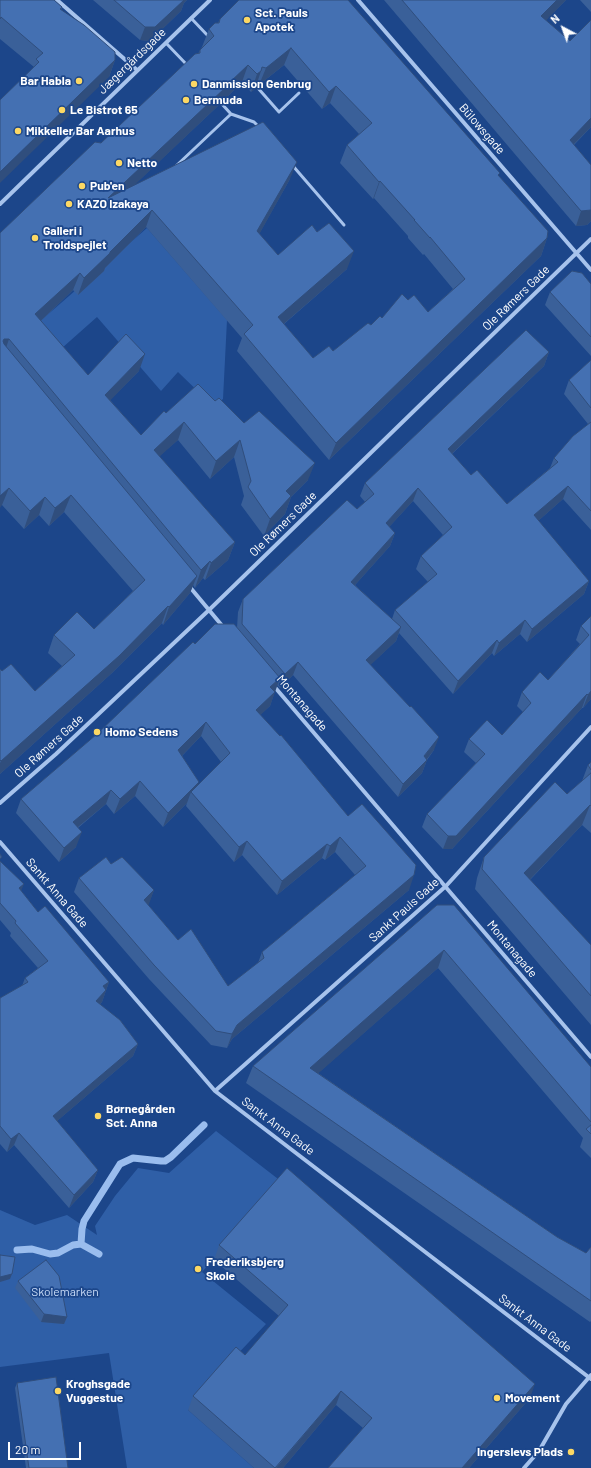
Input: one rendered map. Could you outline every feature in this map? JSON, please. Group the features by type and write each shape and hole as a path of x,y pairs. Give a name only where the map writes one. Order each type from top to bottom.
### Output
{"street":[{"path":"57,0 137,70"},
{"name":"Jægergårdsgade","path":"0,204 210,0"},
{"name":"Bülowsgade","path":"358,0 591,270"},
{"name":"Ole Rømers Gade","path":"0,803 56,754 209,610 591,239"},
{"path":"184,579 229,634"},
{"name":"Montanagade","path":"270,681 591,1057"},
{"name":"Sankt Pauls Gade","path":"215,1091 446,886 591,727"},
{"name":"Sankt Anna Gade","path":"0,842 215,1091 590,1377"},
{"path":"524,1468 539,1451 566,1404 590,1377"}],"lane":[{"path":"191,18 211,38"},
{"path":"166,43 191,69"},
{"path":"257,87 279,112 299,94"},
{"path":"221,103 231,114 254,122 259,128"},
{"path":"176,166 231,114"},
{"path":"289,162 344,225"}],"green space":[{"path":"147,228 227,320 223,399 213,406 178,372 161,391 97,317 53,356 30,330"},
{"name":"Skolemarken","path":"216,1131 282,1182 202,1272 266,1324 188,1410 254,1468 127,1468 109,1353 0,1367 0,1210 35,1225 67,1215 97,1235 95,1226 115,1196 138,1168 169,1173"}],"building":[{"path":"0,0 54,0 62,7 60,9 84,25 115,52 115,60 0,172 0,100 39,62 36,59 43,53 1,17 0,19"},
{"path":"114,0 184,0 155,27 145,27"},
{"path":"239,0 348,0 500,173 498,175 548,231 547,238 336,443 244,334 253,325 152,210 84,278 80,273 35,314 88,375 126,334 145,354 105,395 141,435 164,411 166,413 198,384 215,401 219,398 244,423 259,411 315,463 286,491 291,496 270,519 248,487 251,481 240,440 216,461 184,422 154,450 235,542 211,563 210,561 201,570 9,339 4,339 4,344 197,576 169,607 168,606 119,656 1,761 0,669 2,671 11,664 35,691 75,655 54,635 77,612 94,629 145,580 71,495 55,508 45,497 30,511 9,488 0,496 0,233 95,142 101,143 195,54 200,53 200,50 214,36 209,29 215,23 219,23 220,19","holes":["291,48 329,92 336,86 372,123 347,145 430,237 465,279 428,312 414,295 408,300 402,294 382,318 380,316 371,325 368,323 333,351 329,346 313,358 278,317 354,251 329,223 317,232 312,225 278,255 257,231 297,162 263,122 108,198 225,88 225,84 229,83 248,65 257,74 261,71 262,67 266,68"]},
{"path":"402,0 557,0 541,16 570,41 591,20 591,118 570,140 591,165 591,210 581,211"},
{"path":"572,271 582,273 591,284 591,337 550,292"},
{"path":"526,330 549,352 448,449 471,475 477,470 507,504 558,462 554,458 573,436 591,422 591,511 568,486 534,515 589,581 532,629 525,620 499,643 497,640 458,681 395,610 437,574 421,556 452,527 418,488 386,523 395,533 351,582 401,627 366,660 439,737 424,756 427,760 403,784 298,662 285,674 242,624 243,599 347,500 357,509 374,494 365,483"},
{"path":"591,360 591,408 569,380"},
{"path":"591,616 591,691 456,836 448,836 427,814 485,754 469,739 487,720 502,735 531,703 522,692 540,672 548,680 589,635 581,626"},
{"path":"215,624 234,624 280,678 270,687 275,692 256,710 280,736 281,735 348,816 362,804 416,865 414,875 237,1025 232,1034 216,1031 154,965 79,878 106,857 111,864 122,857 154,890 144,900 178,940 191,929 228,986 264,958 262,952 366,866 340,837 330,846 327,844 282,881 247,841 239,847 191,792 230,753 206,722 178,750 199,782 168,813 140,781 120,799 111,790 73,822 82,832 64,848 21,799 97,734 193,642 195,644"},
{"path":"591,762 591,770 588,765"},
{"path":"591,773 591,806 590,805 524,873 591,945 591,996 482,869 484,857 555,782 567,794"},
{"path":"0,861 24,884 19,888 38,912 45,906 109,982 103,986 106,990 96,1001 120,1020 138,1044 53,1116 98,1170 74,1195 19,1133 11,1139 0,1126 0,998 28,982 25,978 48,961 0,903"},
{"path":"437,905 454,905 591,1067 591,1122 444,950 310,1068 557,1237 586,1253 591,1247 591,1301 253,1066"},
{"path":"591,1125 591,1134 586,1129"},
{"name":"Frederiksbjerg Skole","path":"287,1168 535,1384 462,1468 328,1468 372,1418 341,1391 275,1468 193,1396 236,1347 245,1355 288,1305 219,1245"},
{"path":"0,1255 15,1257 12,1274 0,1277"},
{"path":"46,1260 59,1276 67,1317 44,1314 18,1281"},
{"path":"56,1377 68,1468 29,1468 17,1383"}],"waterway":[{"path":"81,1244 84,1221 120,1164 133,1158 165,1161 204,1125"},
{"path":"17,1250 32,1249 50,1254 58,1253 73,1245 81,1244 99,1254"}],"place":[{"name":"Sct. Pauls Apotek","path":"247,20"},
{"name":"Bar Habla","path":"79,81"},
{"name":"Danmission Genbrug","path":"194,84"},
{"name":"Bermuda","path":"186,100"},
{"name":"Le Bistrot 65","path":"62,110"},
{"name":"Mikkeller Bar Aarhus","path":"18,131"},
{"name":"Netto","path":"119,163"},
{"name":"Pub'en","path":"82,186"},
{"name":"KAZO Izakaya","path":"69,204"},
{"name":"Galleri i Troldspejlet","path":"35,238"},
{"name":"Homo Sedens","path":"97,732"},
{"name":"Børnegården Sct. Anna","path":"98,1116"},
{"name":"Frederiksbjerg Skole","path":"198,1269"},
{"name":"Kroghsgade Vuggestue","path":"58,1391"},
{"name":"Movement","path":"497,1398"},
{"name":"Ingerslevs Plads","path":"571,1452"}]}
